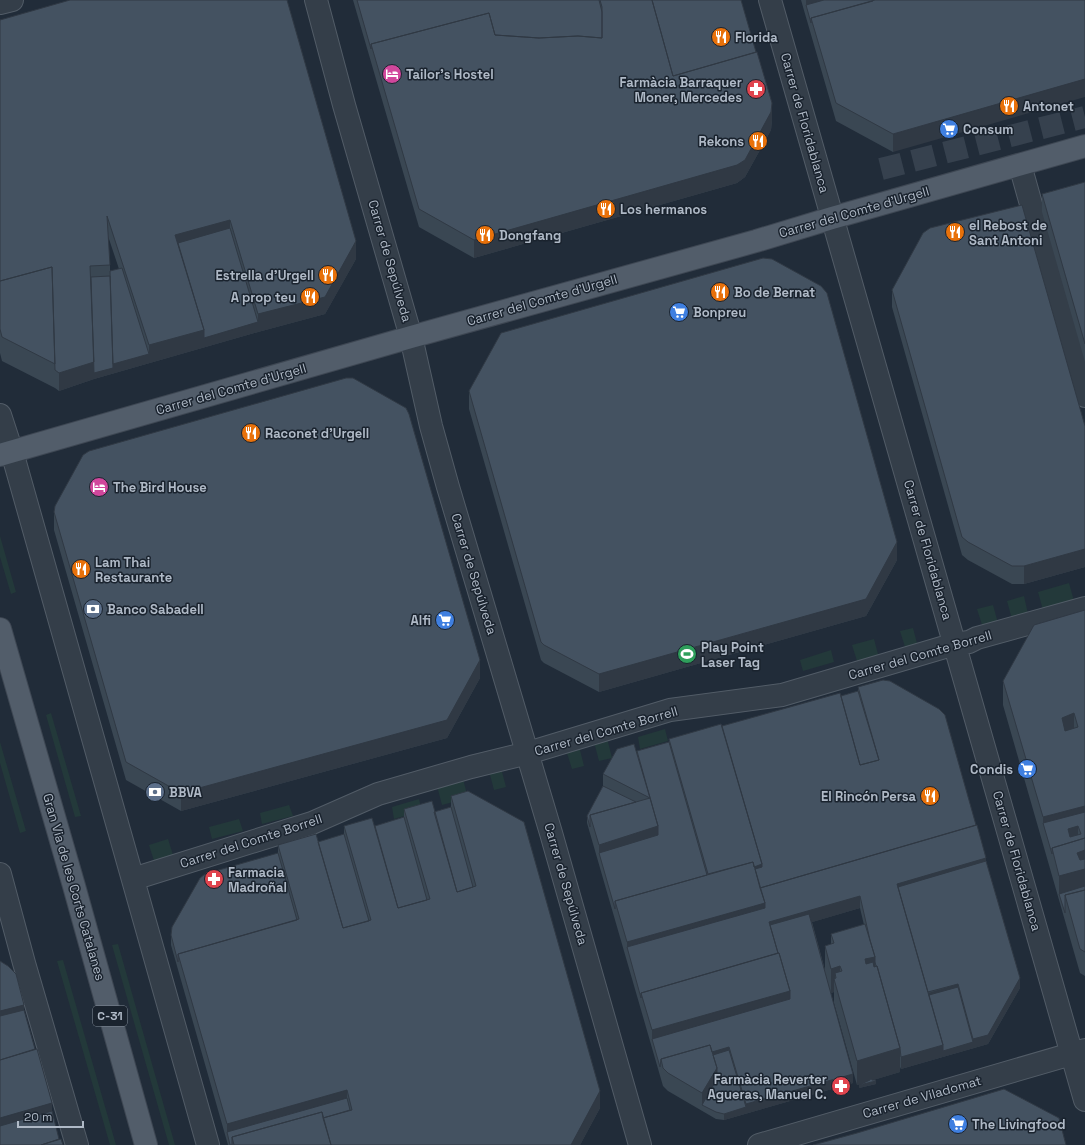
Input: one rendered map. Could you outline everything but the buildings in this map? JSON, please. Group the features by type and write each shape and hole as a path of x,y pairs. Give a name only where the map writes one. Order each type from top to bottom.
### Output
{"main road":[{"name":"Carrer del Comte d'Urgell","path":"6,453 411,337 756,241 1085,146"},
{"name":"Gran Via de les Corts Catalanes","path":"0,629 74,886 146,1145"}],"street":[{"path":"0,4 12,0"},
{"name":"Carrer de Sepúlveda","path":"316,0 344,105 411,337 443,472 528,753 640,1145"},
{"name":"Carrer de Floridablanca","path":"770,0 804,123 955,644 1079,1052 1085,1100"},
{"path":"1020,165 1085,396"},
{"path":"0,415 6,453 35,536 208,1145"},
{"name":"Carrer del Comte Borrell","path":"133,878 312,823 378,794 471,767 528,753 670,710 782,695 955,644 969,642 976,638 1085,608"},
{"path":"0,874 4,906 24,963 77,1145"},
{"name":"Carrer de Viladomat","path":"758,1145 1079,1052"}],"green space":[{"path":"0,536 16,592 11,594 0,557"},
{"path":"1069,583 1074,601 1043,610 1038,592"},
{"path":"1024,596 1028,614 1012,619 1007,601"},
{"path":"993,605 998,623 983,628 977,609"},
{"path":"913,628 918,647 906,650 900,631"},
{"path":"874,639 879,658 858,664 852,645"},
{"path":"831,650 834,662 803,671 800,660"},
{"path":"51,713 81,816 75,817 46,715"},
{"path":"665,729 668,741 640,749 638,737"},
{"path":"607,738 612,758 599,761 594,742"},
{"path":"0,742 26,831 20,833 0,763"},
{"path":"579,746 584,766 572,769 566,750"},
{"path":"501,768 506,787 494,790 489,771"},
{"path":"463,779 468,798 442,805 437,786"},
{"path":"419,799 422,811 394,819 392,807"},
{"path":"289,805 293,816 262,824 260,813"},
{"path":"239,819 243,831 212,839 209,827"},
{"path":"168,839 174,858 155,864 149,845"},
{"path":"118,944 175,1145 169,1145 112,945"},
{"path":"63,960 116,1145 110,1145 57,961"}],"tunnel":[{"path":"881,169 1085,117"}],"place":[{"name":"Florida","path":"721,37"},
{"name":"Tailor's Hostel","path":"392,74"},
{"name":"Farmàcia Barraquer Moner, Mercedes","path":"756,89"},
{"name":"Antonet","path":"1009,106"},
{"name":"Consum","path":"949,129"},
{"name":"Rekons","path":"758,141"},
{"name":"Los hermanos","path":"606,209"},
{"name":"el Rebost de Sant Antoni","path":"955,232"},
{"name":"Dongfang","path":"485,235"},
{"name":"Estrella d'Urgell","path":"328,275"},
{"name":"Bo de Bernat","path":"720,292"},
{"name":"A prop teu","path":"310,297"},
{"name":"Bonpreu","path":"679,312"},
{"name":"Raconet d'Urgell","path":"251,433"},
{"name":"The Bird House","path":"99,487"},
{"name":"Lam Thai Restaurante","path":"81,569"},
{"name":"Banco Sabadell","path":"93,609"},
{"name":"Alfi","path":"445,620"},
{"name":"Play Point Laser Tag","path":"687,654"},
{"name":"Condis","path":"1027,769"},
{"name":"BBVA","path":"155,792"},
{"name":"El Rincón Persa","path":"930,796"},
{"name":"Farmacia Madroñal","path":"214,879"},
{"name":"Farmàcia Reverter Agueras, Manuel C.","path":"841,1086"},
{"name":"The Livingfood","path":"958,1124"}]}
